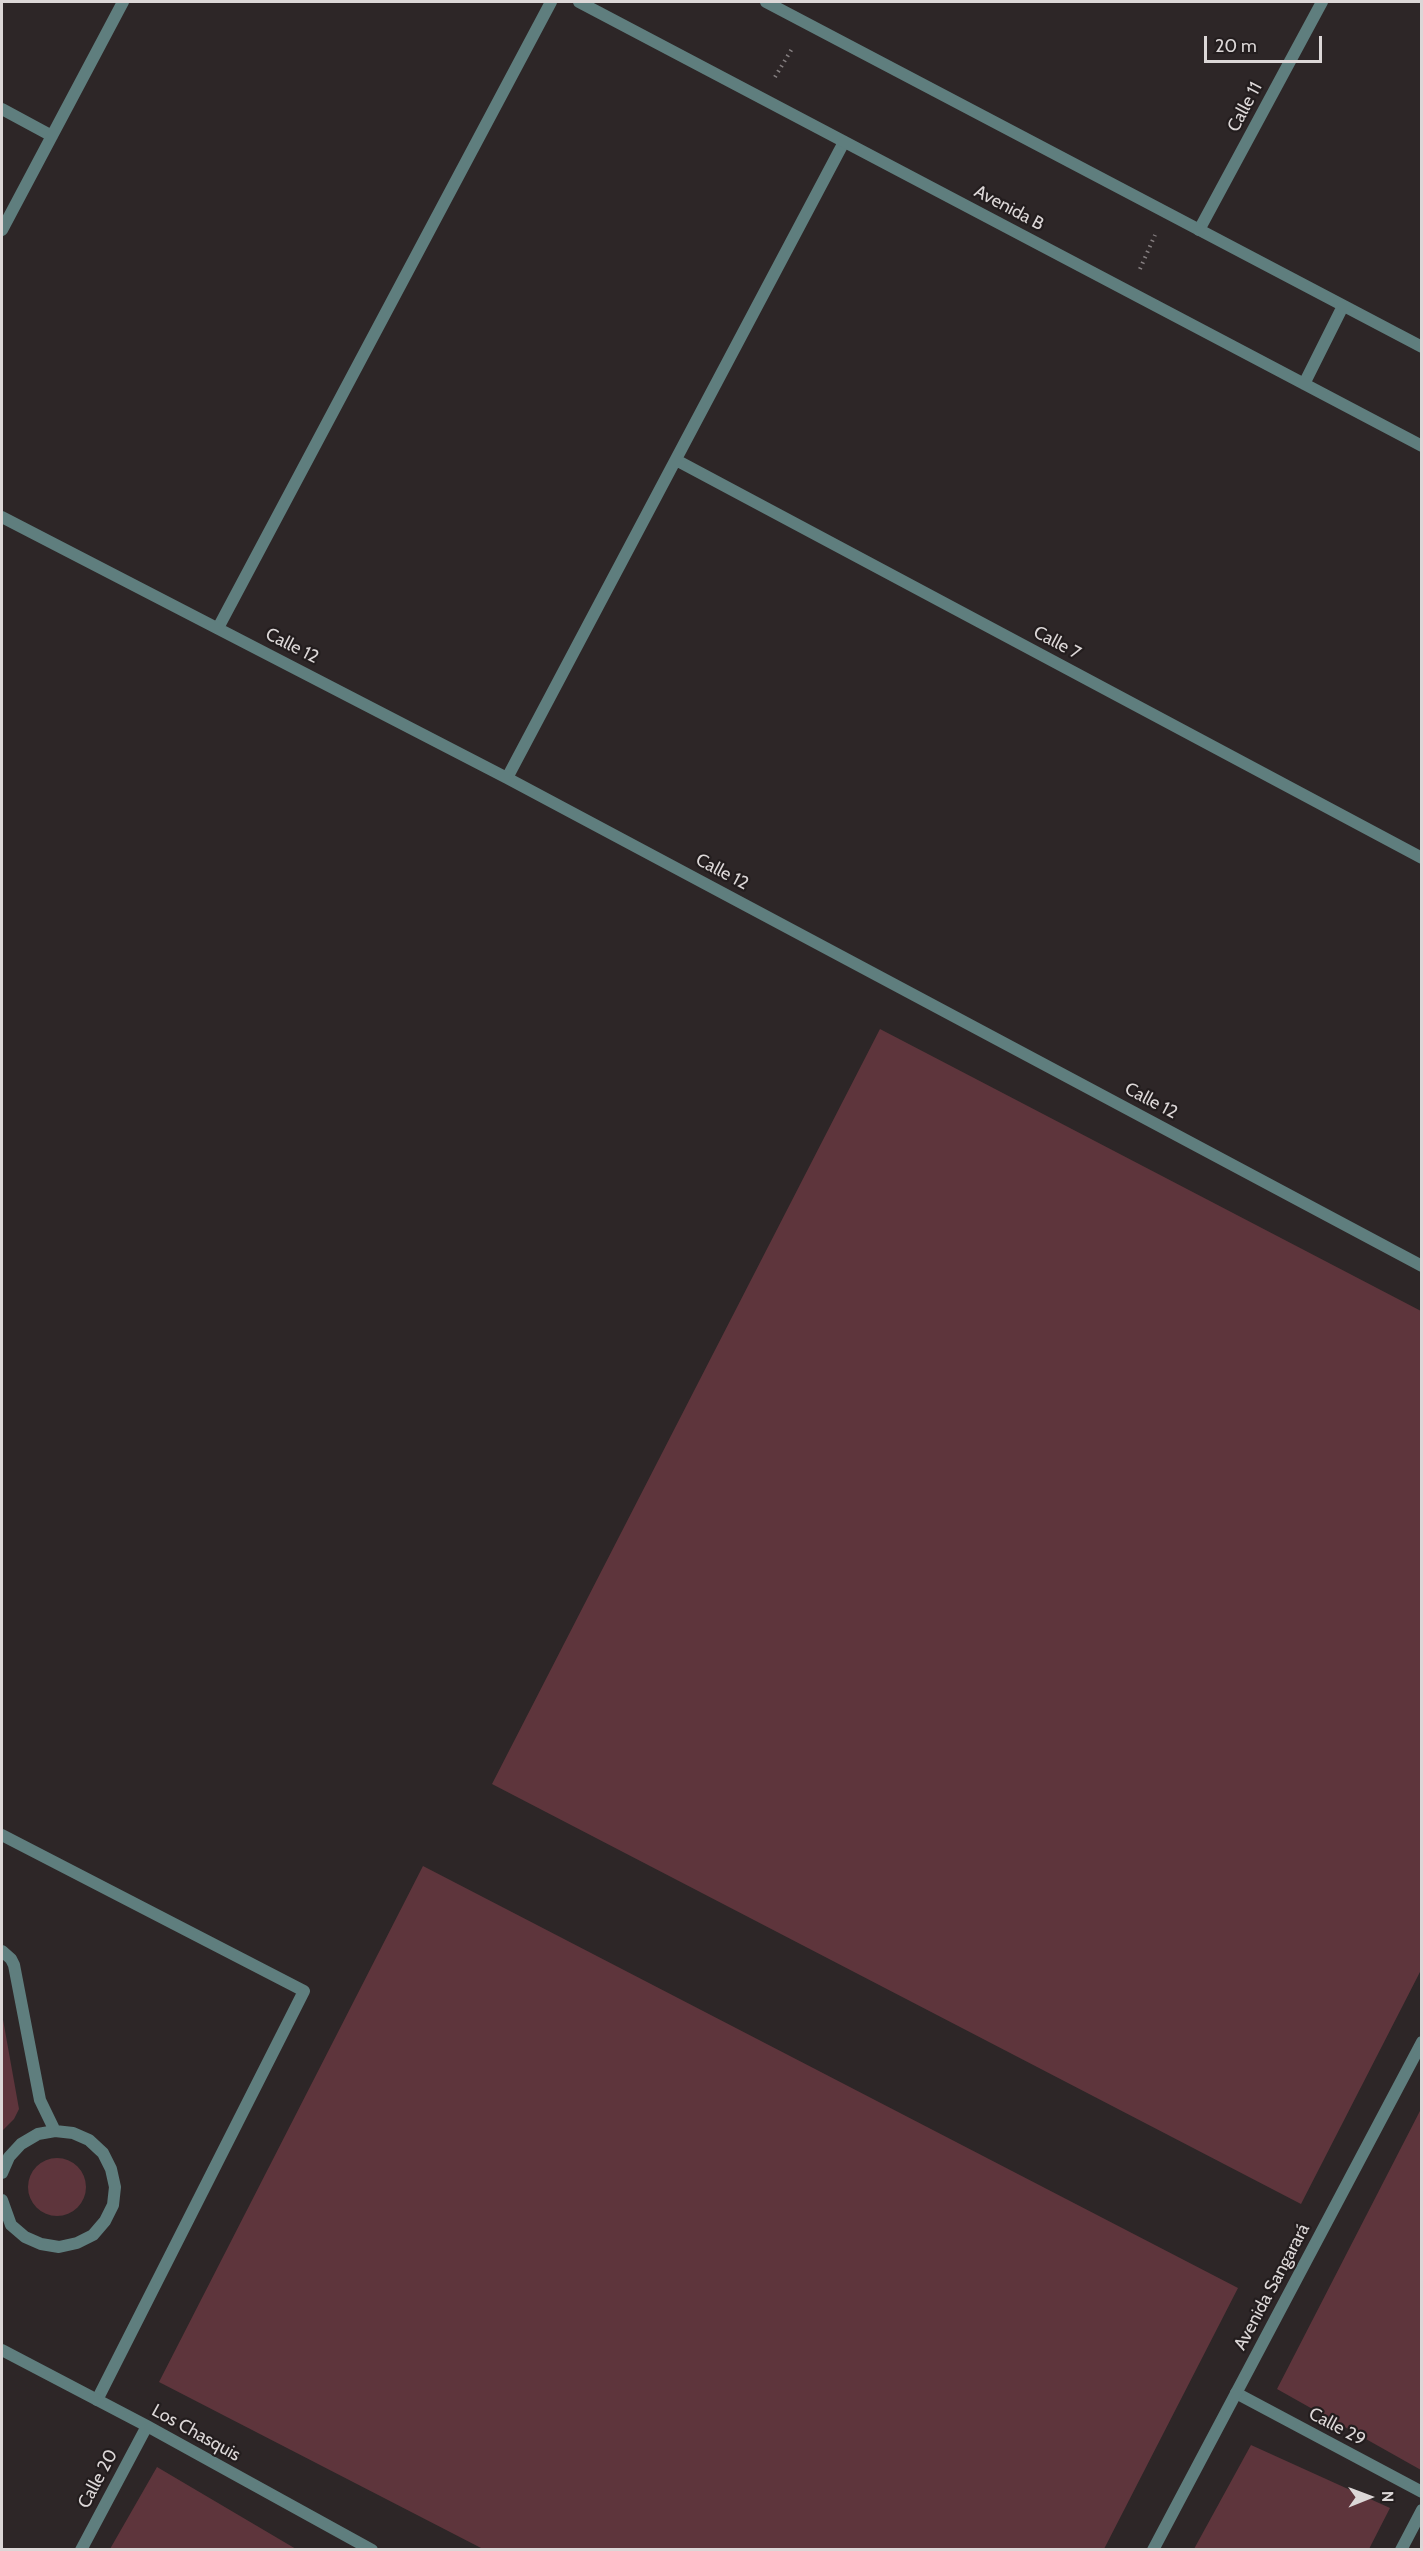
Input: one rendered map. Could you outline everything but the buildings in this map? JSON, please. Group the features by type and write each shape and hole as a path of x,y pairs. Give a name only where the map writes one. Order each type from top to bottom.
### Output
{"street":[{"path":"2,230 123,2"},
{"path":"218,628 551,2"},
{"name":"Avenida B","path":"579,2 1422,446"},
{"path":"766,2 1422,347"},
{"name":"Calle 11","path":"1199,230 1322,2"},
{"path":"2,109 51,136"},
{"path":"507,778 844,142"},
{"path":"1304,384 1343,306"},
{"name":"Calle 7","path":"676,460 1422,858"},
{"name":"Calle 12","path":"2,517 507,778 1422,1266"},
{"path":"2,1835 304,1990 97,2400"},
{"path":"2,1951 14,1965 40,2100 55,2131"},
{"name":"Avenida Sangarará","path":"1153,2550 1422,2042"},
{"path":"2,2173 9,2157 21,2144 38,2134 55,2131 73,2133 89,2140 103,2153 111,2169 115,2187 113,2205 105,2221 93,2235 77,2243 59,2247 42,2244 2,2224"},
{"path":"2,2200 12,2225 21,2233"},
{"name":"Los Chasquis","path":"2,2350 147,2426 372,2550"},
{"name":"Calle 29","path":"1236,2393 1422,2492"},
{"name":"Calle 20","path":"81,2550 147,2426"},
{"path":"1401,2550 1422,2510"}],"path":[{"path":"762,98 807,24"},
{"path":"1130,292 1166,212"}],"shaded area":[{"path":"880,1029 1421,1311 1421,1970 1301,2204 492,1784"},
{"path":"423,1866 1238,2288 1104,2549 483,2549 159,2382"},
{"path":"2,2014 19,2109 14,2119 2,2131"},
{"path":"1421,2109 1421,2470 1277,2389"},
{"path":"57,2158 73,2163 81,2171 86,2187 81,2203 73,2211 57,2216 41,2211 33,2203 28,2187 33,2171 41,2163"},
{"path":"1251,2445 1390,2508 1369,2549 1194,2549"},
{"path":"157,2467 296,2549 110,2549"}]}
